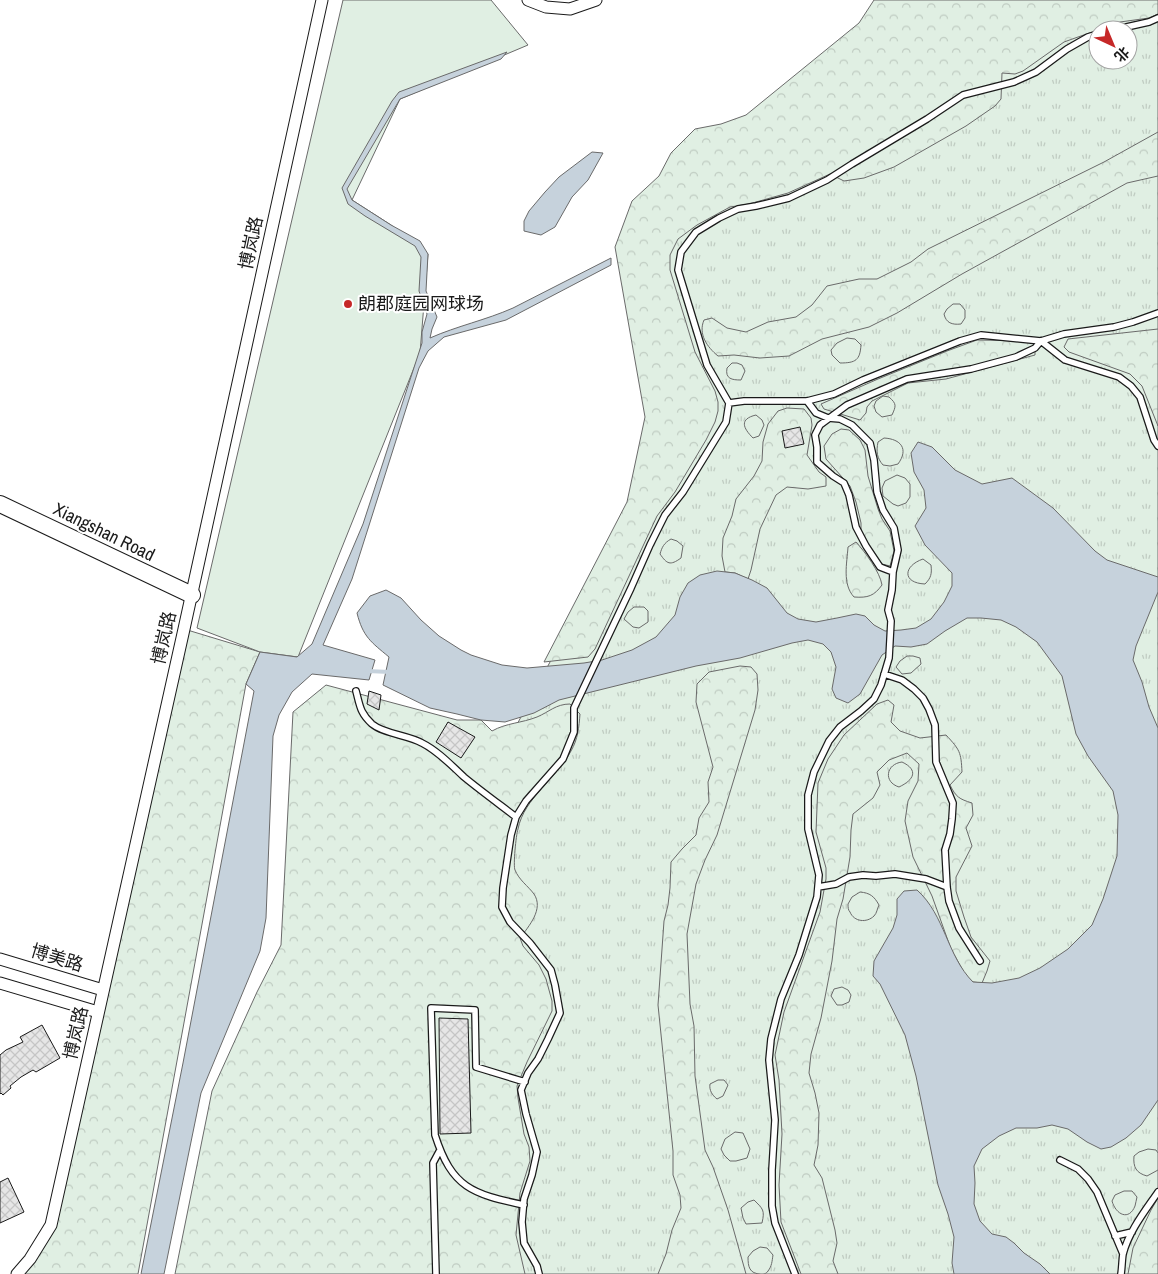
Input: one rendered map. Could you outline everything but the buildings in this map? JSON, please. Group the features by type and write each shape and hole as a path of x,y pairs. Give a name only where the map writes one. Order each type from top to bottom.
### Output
{"main road":[{"name":"Xiangshan Road","path":"0,504 192,595"}],"street":[{"name":"博岚路","path":"17,1274 30,1259 51,1225 192,595 322,0"},
{"path":"528,0 546,7 570,9 596,0"},
{"name":"博美路","path":"0,960 103,990"},
{"path":"0,983 98,1012"}],"lane":[{"path":"1138,25 1158,18"},
{"path":"539,1274 537,1266 524,1243 522,1222 524,1205 537,1152 521,1090 528,1072 538,1059 560,1013 550,970 530,943 510,922 502,907 510,834 516,818 526,801 563,759 574,732 574,708 650,545 665,515 683,492 726,422 729,403 707,365 678,270 681,252 696,232 719,218 738,209 789,198 827,180 927,119 963,94 1014,82 1036,72 1066,49 1088,37"},
{"path":"893,572 880,567 866,546 856,527 849,495 844,483 817,462 815,435 820,425 847,405 907,379 980,367 1016,356 1035,348 1041,342 1064,334 1114,327 1158,313"},
{"path":"729,403 744,401 807,401 834,394 863,380 960,341 981,335 1041,342 1065,360 1119,377 1132,386 1140,397 1154,440 1158,446"},
{"path":"795,1274 775,1223 772,1206 775,1120 768,1060 771,1038 782,1000 818,897 819,875 808,829 808,795 814,772 829,742 840,727 874,699 881,685 890,658 891,621 888,610 898,550 894,528 877,492 874,460 870,444 852,425 840,419 828,418 816,413 807,401"},
{"path":"884,674 902,680 914,689 923,698 929,709 934,725 936,762 953,803 950,834 945,850 946,887 959,928 980,961"},
{"path":"356,691 362,713 374,725 388,732 406,736 423,743 516,818"},
{"path":"818,887 836,884 849,877 895,874 926,879 946,887"},
{"path":"524,1205 475,1192 459,1181 447,1167 435,1135 431,1008 475,1010 476,1067 525,1082"},
{"path":"436,1274 433,1163 440,1150"},
{"path":"1060,1160 1078,1169 1088,1179 1096,1192 1123,1254"},
{"path":"1121,1274 1123,1254 1132,1232 1158,1192"},
{"path":"1115,1236 1132,1232"}],"green space":[{"name":"朗郡庭园网球场","path":"343,0 491,0 528,45 400,99 352,200 391,225 428,254 420,353 298,657 260,652 197,628"},
{"path":"874,0 1158,0 1158,14 1149,18 1134,20 1088,20 1088,33 1064,42 1023,71 1015,74 1002,73 1001,99 995,106 966,126 894,167 864,178 844,181 830,174 788,193 749,204 730,207 697,225 678,239 670,255 670,270 695,352 715,391 718,411 715,422 675,492 657,516 595,649 588,657 544,662 627,502 645,417 615,247 632,201 659,176 671,153 695,129 721,124 746,115 859,23"},
{"path":"1158,5 1158,1274 490,1274 513,732 633,505 651,421 623,247 929,65 1088,23 1088,70 1138,70 1138,20 1101,20"},
{"path":"1158,132 1158,176 1127,183 869,327 822,339 789,356 760,358 734,355 718,356 710,349 705,340 702,330 704,320 712,318 727,328 746,332 768,322 796,317 812,305 827,286 859,279 877,279 911,262 928,249 1104,162"},
{"path":"953,304 960,304 965,310 965,318 961,324 950,323 946,320 944,314"},
{"path":"1158,329 1158,426 1142,386 1130,374 1069,352 1064,347 1068,339"},
{"path":"847,338 855,339 861,345 860,354 856,360 840,363 832,355 831,350 837,343"},
{"path":"977,340 1035,341 1035,355 946,379 908,383 872,401 860,420 824,409 821,404 878,379"},
{"path":"732,363 742,365 745,371 741,380 728,377 727,368"},
{"path":"883,396 892,399 895,407 892,415 882,417 876,412 874,406 876,401"},
{"path":"787,408 804,409 811,418 812,425 807,455 819,472 826,477 826,486 808,489 787,487 776,495 760,529 748,579 735,573 725,572 722,556 723,538 732,516 736,499 754,476 762,461 763,442 768,424 778,411"},
{"path":"756,415 762,420 764,425 759,436 753,438 744,424 747,419"},
{"path":"841,429 849,430 860,440 865,450 868,476 878,509 890,531 894,551 890,566 882,564 861,536 861,523 850,486 826,459 824,446 832,434"},
{"path":"884,438 895,440 903,449 903,454 898,464 883,465 879,460 877,452 878,442"},
{"path":"897,475 905,478 910,484 910,497 906,503 898,506 883,496 882,488 885,481"},
{"path":"671,539 683,546 681,558 669,563 660,554 664,545"},
{"path":"856,542 875,568 882,585 876,592 867,597 854,597 848,586 846,566 848,547"},
{"path":"923,559 931,565 930,578 925,584 912,581 908,574 916,562"},
{"path":"634,607 644,607 648,611 648,622 639,628 633,627 624,619"},
{"path":"184,629 260,652 246,684 138,1274 17,1274 51,1225"},
{"path":"907,656 920,658 921,664 911,673 902,674 896,667"},
{"path":"740,666 751,667 757,674 758,690 755,710 717,835 696,884 687,934 690,1004 694,1026 695,1076 705,1150 728,1210 746,1274 658,1274 681,1208 680,1195 673,1175 673,1151 658,1005 664,921 668,905 671,862 696,835 699,818 709,802 708,782 713,767 696,702 697,684 709,672"},
{"path":"326,685 457,720 481,720 492,731 503,726 537,717 565,704 570,704 580,714 578,733 565,761 527,808 521,818 517,832 515,870 537,900 534,917 520,938 523,946 539,965 546,979 552,1001 552,1011 517,1086 530,1161 520,1193 516,1235 525,1274 175,1274 212,1091 257,992 281,945 293,712"},
{"path":"888,700 894,705 891,722 900,731 920,738 946,735 959,752 962,772 950,785 958,797 972,803 973,815 966,828 972,846 956,877 956,891 971,937 990,961 982,983 973,982 966,976 951,949 932,896 913,857 905,821 908,801 918,781 919,764 907,753 889,760 877,772 880,785 873,798 853,814 850,857 843,899 837,919 832,961 821,1018 811,1054 809,1073 819,1113 818,1145 814,1165 822,1178 835,1230 837,1243 833,1261 838,1274 801,1274 781,1222 779,1185 782,1134 779,1080 775,1055 784,1012 820,912 826,879 826,868 816,832 818,783 828,759 844,735 877,704"},
{"path":"902,762 911,768 913,775 899,787 890,781 888,773 893,766"},
{"path":"860,892 871,895 879,905 875,915 868,920 854,918 848,909 848,904 852,897"},
{"path":"842,987 848,990 851,995 849,1002 837,1005 831,996 834,989"},
{"path":"718,1080 724,1080 728,1085 723,1096 717,1099 711,1092 710,1084"},
{"path":"735,1132 743,1133 750,1149 747,1158 730,1161 721,1149 725,1139"},
{"path":"1148,1149 1156,1150 1158,1153 1158,1170 1147,1176 1138,1171 1135,1166 1134,1156"},
{"path":"1124,1191 1132,1191 1137,1197 1132,1211 1126,1215 1116,1210 1112,1201 1115,1195"},
{"path":"1158,1198 1158,1274 1128,1274 1133,1248"},
{"path":"754,1200 762,1210 762,1223 746,1224 741,1208"},
{"path":"760,1247 767,1248 773,1255 772,1263 764,1274 754,1273 748,1263 748,1257"}],"shaded area":[{"path":"507,52 501,59 400,99 347,189 352,200 420,241 428,254 426,291 437,317 430,338 513,308 611,258 611,265 506,320 444,337 428,351 419,368 352,579 323,645 375,660 369,680 312,674 292,692 279,715 273,736 266,918 260,951 201,1093 164,1274 141,1274 254,691 246,684 260,652 297,657 312,644 363,524 422,343 422,332 427,314 419,291 421,257 415,246 348,204 342,188 399,92"},
{"path":"592,152 603,153 588,180 572,197 555,227 541,235 524,231 524,221 529,211 545,192 559,177"},
{"path":"918,442 932,447 955,470 982,484 1012,478 1053,508 1095,551 1107,560 1158,577 1158,592 1136,646 1133,660 1158,728 1158,1100 1141,1125 1126,1138 1111,1147 1101,1149 1068,1129 1052,1125 1037,1128 1016,1128 999,1136 982,1149 974,1166 974,1204 980,1221 992,1234 1006,1237 1050,1274 954,1274 952,1263 954,1237 938,1185 916,1076 905,1035 880,984 873,976 874,961 893,928 897,915 897,899 904,891 917,890 926,900 934,911 957,960 973,982 992,983 1019,978 1040,968 1068,949 1092,925 1117,856 1118,815 1113,791 1088,756 1076,734 1062,676 1037,642 1016,627 1001,620 967,618 927,644 911,647 895,646 882,655 860,694 848,703 836,698 832,689 836,667 831,652 823,644 808,640 740,658 696,666 559,700 534,713 505,722 481,720 430,708 383,685 389,657 365,634 357,613 370,596 386,590 401,598 439,636 471,655 502,665 527,668 584,663 602,660 632,650 656,637 675,615 680,597 688,583 700,575 717,571 735,573 767,588 787,613 798,619 816,622 856,614 865,616 874,625 885,631 916,628 931,619 944,602 952,586 952,573 925,545 915,526 926,508 924,490 914,472 911,453"}],"waterway":[{"path":"367,671 390,672"}],"place":[{"name":"朗郡庭园网球场","path":"348,304"}]}
